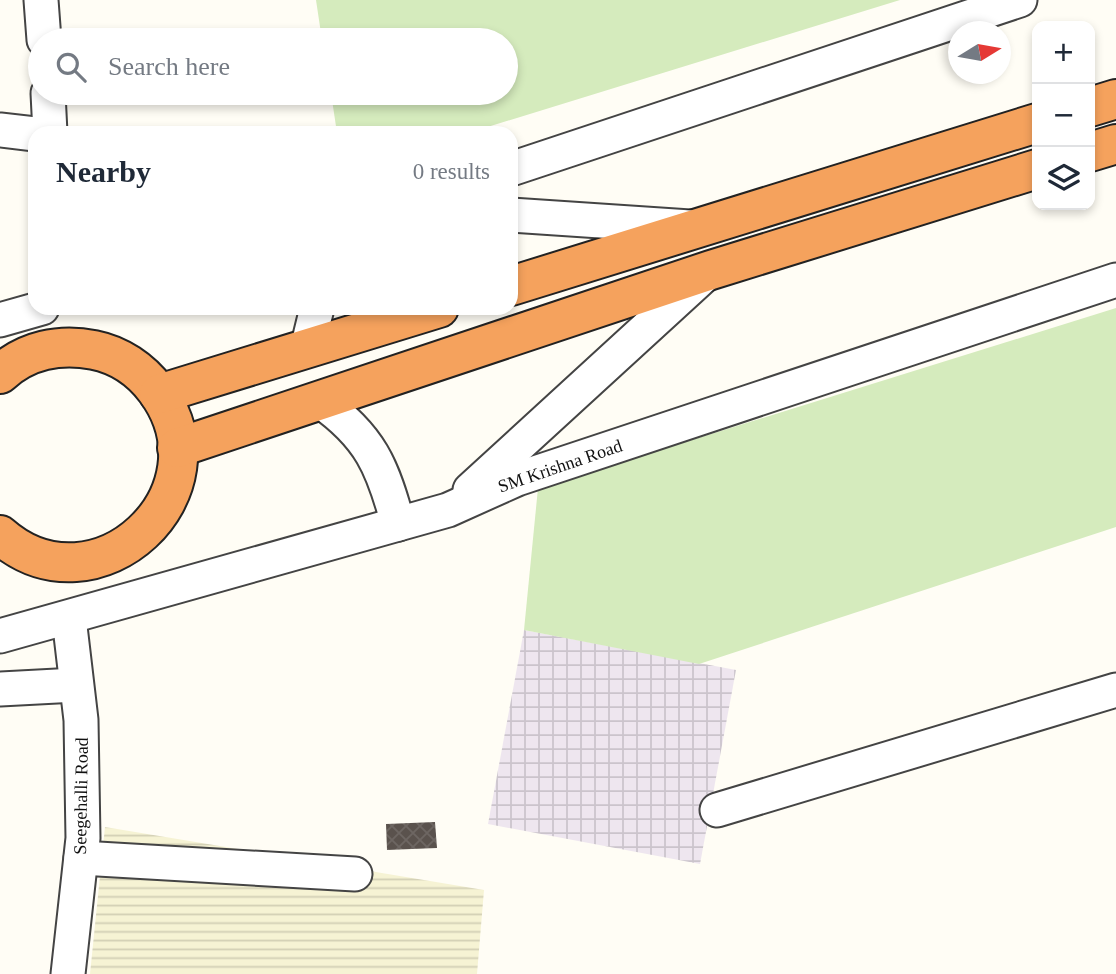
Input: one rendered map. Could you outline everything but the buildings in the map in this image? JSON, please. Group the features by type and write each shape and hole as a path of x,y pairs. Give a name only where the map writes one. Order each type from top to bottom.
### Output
{"highway":[{"path":"1095,105 1116,99"},
{"path":"518,284 1032,125"},
{"path":"1095,150 1116,144"},
{"path":"177,448 711,270 1032,171"},
{"path":"159,394 416,315"},
{"path":"0,374 23,358 61,347 80,347 117,358 134,368 159,394 170,415 177,448 176,472 163,509 152,525 121,550 94,559 64,562 27,553 0,535"}],"street":[{"path":"41,0 43,28"},
{"path":"518,167 1020,0"},
{"path":"49,105 50,126"},
{"path":"0,130 28,133"},
{"path":"518,215 698,228"},
{"path":"448,510 711,270"},
{"name":"SM Krishna Road","path":"0,636 448,510 517,479 1116,280"},
{"path":"0,320 28,312"},
{"path":"307,349 315,315"},
{"path":"320,401 352,427 377,460 386,480 398,524"},
{"name":"Seegehalli Road","path":"68,974 83,838 81,720 69,618"},
{"path":"0,689 76,685"},
{"path":"717,810 1116,690"},
{"path":"81,858 355,874"}],"shaded area":[{"path":"524,630 736,670 700,864 488,824"},
{"path":"105,827 484,890 477,974 90,974"}],"green space":[{"path":"316,0 900,0 491,126 336,126 333,105 518,105 518,28 320,28"},
{"path":"1116,308 1116,527 699,664 524,630 538,488"}]}
